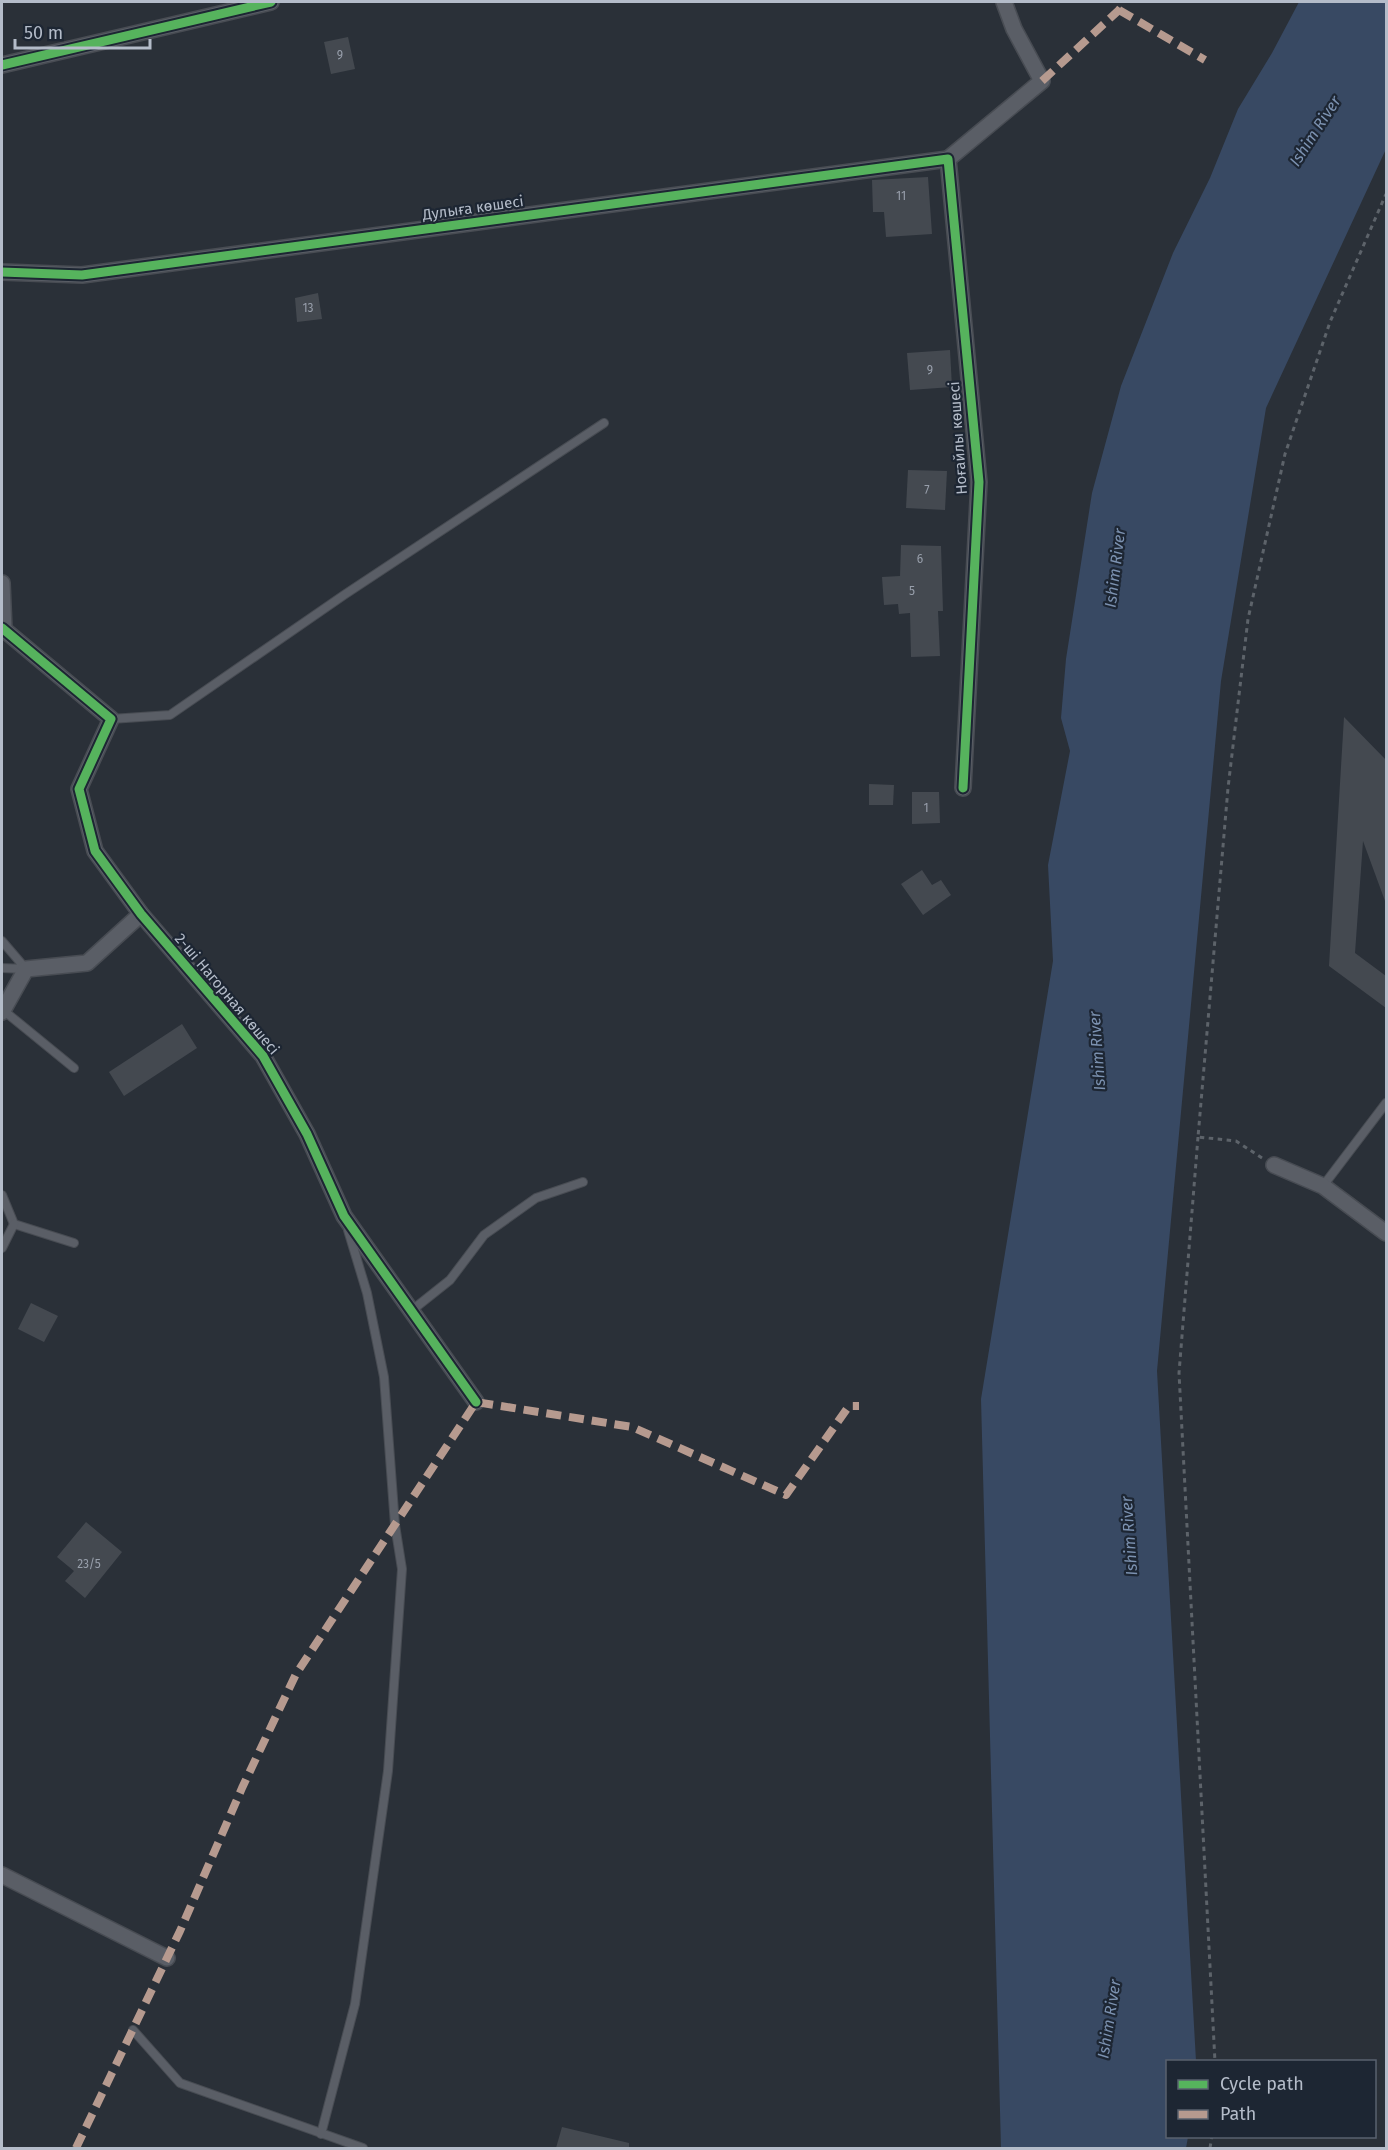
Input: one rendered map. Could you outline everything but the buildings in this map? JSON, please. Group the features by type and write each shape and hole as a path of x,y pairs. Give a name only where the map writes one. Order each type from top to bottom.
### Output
{"street":[{"path":"2,65 271,2"},
{"path":"948,159 1042,81 1014,29 1004,2"},
{"name":"Дулыға көшесі","path":"2,272 82,275 948,159"},
{"name":"Ноғайлы көшесі","path":"948,159 979,482 963,788"},
{"path":"2,583 3,629 111,719"},
{"name":"2-ші Нагорная көшесі","path":"111,719 80,789 95,851 141,914 263,1056 307,1134 344,1216 476,1402"},
{"path":"2,1011 26,969 87,963 141,914"},
{"path":"1274,1165 1323,1186 1386,1233"},
{"path":"2,1875 166,1958"}],"lane":[{"path":"111,719 170,715 344,595 604,423"},
{"path":"2,941 26,969"},
{"path":"2,968 26,969"},
{"path":"2,1011 74,1068"},
{"path":"1323,1186 1386,1103"},
{"path":"411,1311 450,1280 484,1235 536,1198 583,1182"},
{"path":"2,1195 14,1224 2,1248"},
{"path":"321,2134 355,2004 362,1958 388,1771 402,1569 395,1525 384,1377 367,1293 344,1216"},
{"path":"14,1224 74,1244"},
{"path":"133,2030 180,2084 363,2148"}],"path":[{"path":"1215,2060 1179,1373 1228,788 1248,618 1285,454 1330,322 1386,194"},
{"path":"1198,1137 1236,1141 1274,1165"}],"water":[{"name":"Ishim River","path":"1299,2 1386,2 1386,149 1266,408 1221,681 1157,1371 1196,2060 1166,2060 1166,2138 1188,2138 1186,2148 1001,2148 981,1399 1053,961 1048,865 1070,751 1061,718 1066,659 1092,493 1121,386 1173,253 1210,178 1238,109 1272,53"}],"marked path":[{"path":"1042,81 1125,2"},
{"path":"1119,10 1205,60"},
{"path":"76,2148 180,1931 242,1788 296,1674 476,1402 632,1427 786,1495 849,1406 859,1406"}],"cycle path":[{"path":"2,65 271,2"},
{"path":"2,272 82,275 948,159 979,482 963,788"},
{"path":"2,628 111,719 79,789 95,851 141,914 263,1056 307,1134 344,1216 476,1402"}]}
